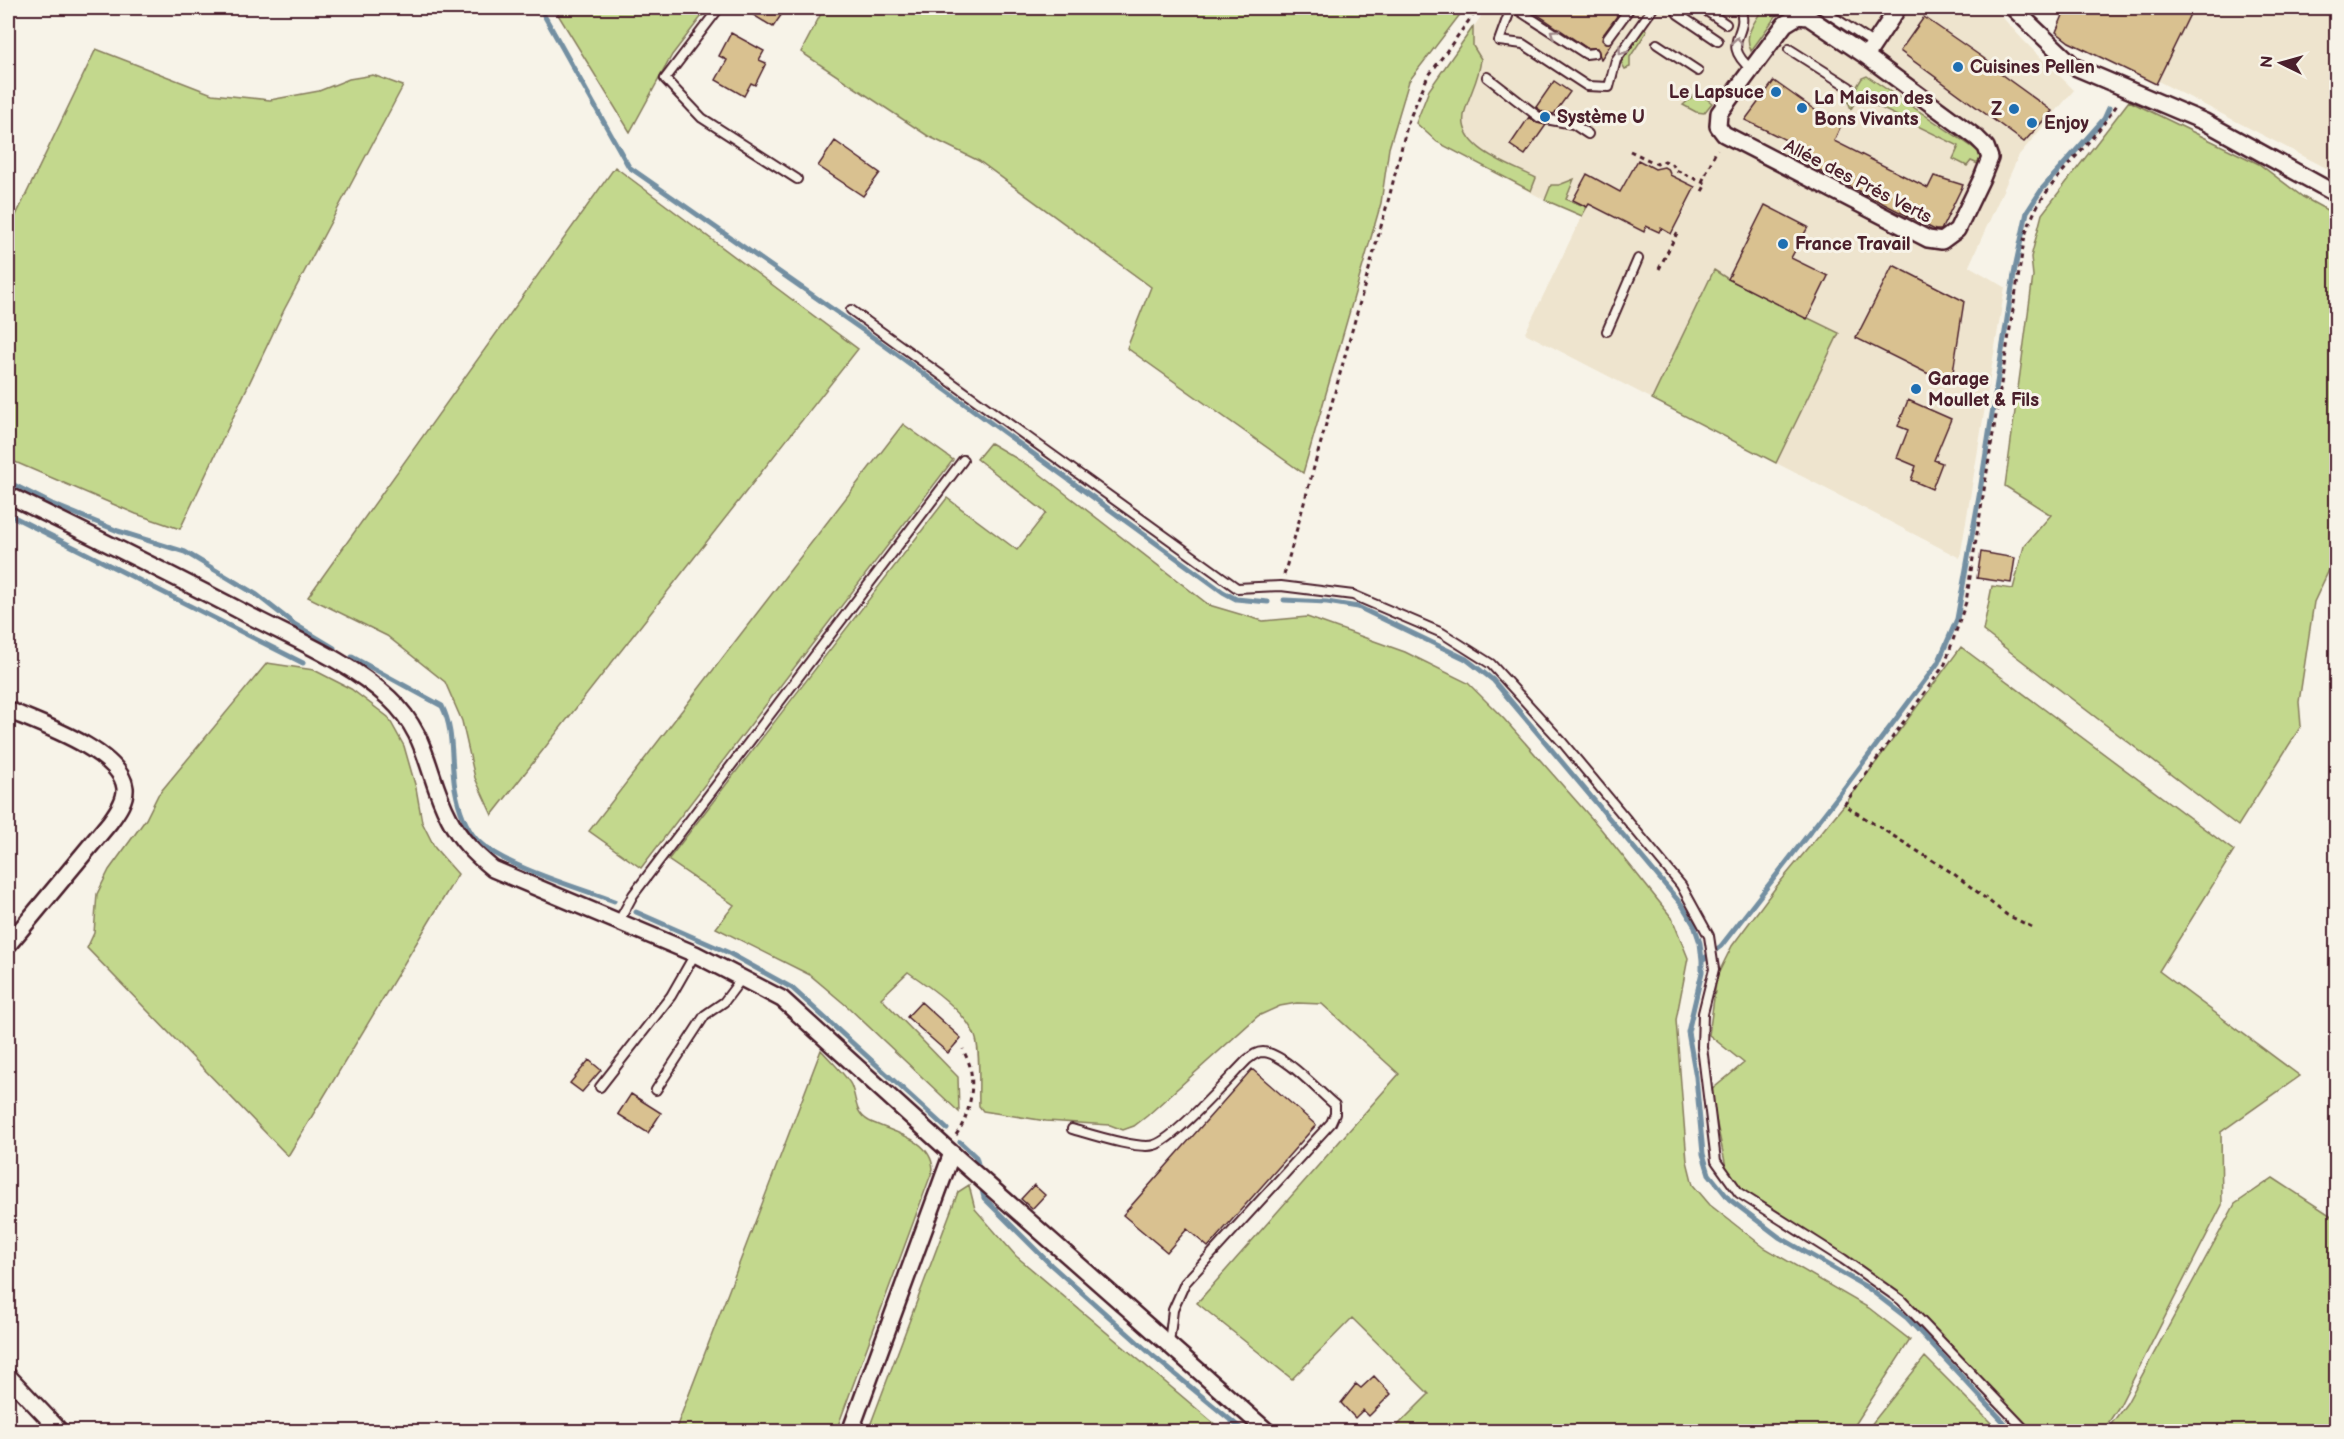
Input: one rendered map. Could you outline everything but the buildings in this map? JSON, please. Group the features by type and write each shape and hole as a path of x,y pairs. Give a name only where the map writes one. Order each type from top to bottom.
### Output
{"street":[{"path":"1870,50 1898,8"},
{"path":"2013,8 2075,67 2205,122 2337,194"},
{"name":"Allée des Prés Verts","path":"1798,16 1808,17 1870,50 1986,147 1990,158 1982,178 1957,230 1942,241 1928,239 1724,134 1718,126 1719,113 1785,24 1798,16"},
{"path":"8,495 129,553 322,653 370,683 389,698 408,719 421,739 448,817 471,851 493,869 519,882 695,954 782,999 949,1150 1268,1431"},
{"path":"8,710 74,739 109,760 120,775 125,789 121,807 110,822 8,945"},
{"path":"850,1431 949,1150"},
{"path":"8,1376 61,1431"}],"lane":[{"path":"719,8 664,79 702,118 797,179"},
{"path":"1594,53 1586,54 1513,8 1499,41 1523,44 1587,86 1609,87 1616,60 1653,8"},
{"path":"1608,38 1630,8"},
{"path":"1702,8 1726,24"},
{"path":"1740,8 1743,15 1736,38 1736,52 1740,60 1752,70"},
{"path":"1820,8 1870,50"},
{"path":"1678,14 1718,42"},
{"path":"1658,44 1698,71"},
{"path":"1789,49 1849,87"},
{"path":"1487,77 1540,118 1573,124 1588,134"},
{"path":"1607,331 1638,259"},
{"path":"851,310 1237,588 1281,586 1353,595 1442,633 1491,664 1563,743 1680,885 1709,936 1714,969 1703,1013 1702,1047 1716,1161 1739,1193 1843,1259 1901,1300 2027,1431"},
{"path":"619,921 633,895 647,876 963,460"},
{"path":"600,1088 671,996 695,954"},
{"path":"656,1090 705,1015 724,1002 742,978"},
{"path":"1072,1129 1141,1146 1154,1145 1177,1130 1247,1060 1256,1053 1264,1052 1278,1056 1335,1105 1335,1114 1331,1123 1185,1283 1173,1310 1169,1344"}],"path":[{"path":"1281,586 1390,195 1408,122 1427,78 1478,8"},
{"path":"2032,927 2007,915 1954,874 1844,805 1945,664 1966,602 2025,235 2037,207 2055,182 2102,128 2128,89"},
{"path":"1702,182 1724,134"},
{"path":"1630,151 1657,164 1665,161 1673,165 1676,170 1706,184 1700,195"},
{"path":"1659,269 1677,232"},
{"path":"949,1150 966,1122 970,1109 970,1067 963,1049"}],"shaded area":[{"path":"1487,8 1994,8 2074,90 2019,155 1969,266 2005,287 1960,558 1525,333 1582,216 1545,200 1437,142 1416,123 1429,90"},
{"path":"2042,8 2336,8 2336,173 2158,81 2156,84 2069,42 2056,32 2062,17"}],"green space":[{"path":"554,8 708,8 672,55 630,132"},
{"path":"824,8 1465,8 1409,81 1389,148 1381,203 1303,473 1127,348 1151,287 979,161 928,136 801,52"},
{"path":"1758,8 1781,9 1751,51 1748,41 1752,27 1760,13"},
{"path":"1473,27 1473,46 1481,59 1465,111 1464,124 1468,135 1487,154 1536,178 1531,191 1437,142 1416,123 1429,90"},
{"path":"1644,28 1647,31 1630,57 1630,67 1625,69 1621,62"},
{"path":"96,49 212,94 270,100 319,91 349,79 373,75 403,86 284,310 180,529 136,514 8,459 8,232"},
{"path":"1867,76 1984,155 1978,164 1971,161 1967,166 1953,159 1959,146 1858,97 1851,109 1848,101 1862,78"},
{"path":"1698,92 1712,103 1704,113 1696,112 1683,105"},
{"path":"2129,101 2259,164 2303,197 2336,215 2336,555 2314,602 2299,702 2301,726 2238,826 1983,631 1992,586 2013,589 2024,546 2051,515 2005,486 2033,276 2031,257 2042,214"},
{"path":"615,167 858,349 492,815 475,778 462,721 445,682 387,636 308,597"},
{"path":"1574,179 1566,199 1587,207 1582,216 1545,200 1551,185 1559,185"},
{"path":"1714,270 1839,333 1776,463 1652,399"},
{"path":"903,424 953,460 641,868 589,831"},
{"path":"990,443 1031,467 1209,605 1263,621 1307,617 1405,652 1468,683 1504,719 1601,829 1672,918 1688,958 1676,1020 1687,1161 1693,1185 1710,1205 1765,1248 1869,1308 1910,1340 1851,1431 1392,1431 1429,1394 1352,1318 1292,1379 1197,1303 1399,1074 1322,1004 1297,1003 1280,1006 1258,1016 1147,1116 1134,1126 1123,1130 1110,1125 1046,1121 983,1111 979,1106 979,1060 975,1036 963,1018 946,1000 908,972 881,998 958,1077 959,1112 848,1007 810,975 716,928 734,905 668,860 947,498 1017,550 1046,513 977,459"},
{"path":"1961,647 2234,851 2159,971 2300,1076 2221,1132 2222,1205 2120,1405 2103,1431 2033,1431 1909,1304 1754,1199 1734,1181 1726,1167 1710,1091 1744,1063 1709,1035 1717,976 1732,946 1776,887 1849,799"},
{"path":"267,663 314,670 351,689 388,717 404,746 416,788 422,822 435,848 458,874 288,1156 87,948 94,933 97,894 109,870 146,819 158,795"},
{"path":"821,1050 849,1081 858,1110 864,1118 918,1143 931,1158 933,1169 836,1431 675,1431"},
{"path":"2273,1178 2336,1219 2336,1431 2106,1431 2127,1403 2235,1204"},
{"path":"969,1185 975,1209 1016,1256 1223,1431 868,1431 958,1192"},
{"path":"1925,1357 1999,1431 1866,1431"}],"waterway":[{"path":"540,8 629,167 884,345 1223,592 1236,599 1268,602"},
{"path":"1702,960 1721,946 1938,663 1957,619 1980,491 2015,268 2027,212 2042,189 2104,119 2109,108"},
{"path":"8,482 52,504 118,531 185,552 257,595 294,624 334,648"},
{"path":"8,514 303,663"},
{"path":"1284,600 1327,602 1358,607 1466,659 1493,680 1682,905 1694,925 1700,943 1702,972 1688,1032 1696,1077 1703,1154 1709,1174 1729,1199 1779,1237 1868,1288 1907,1318 2013,1432"},
{"path":"352,657 442,706 451,736 458,801 465,821 476,839 487,849 521,867 614,901"},
{"path":"636,912 727,952 792,988 947,1129"},
{"path":"960,1142 976,1157 978,1164"},
{"path":"982,1190 984,1198 1051,1265 1153,1356 1245,1432"}],"place":[{"name":"Cuisines Pellen","path":"1958,67"},
{"name":"Le Lapsuce","path":"1776,92"},
{"name":"La Maison des Bons Vivants","path":"1802,108"},
{"name":"Z","path":"2014,109"},
{"name":"Système U","path":"1545,117"},
{"name":"Enjoy","path":"2032,123"},
{"name":"France Travail","path":"1783,244"},
{"name":"Garage Moullet & Fils","path":"1916,389"}]}
